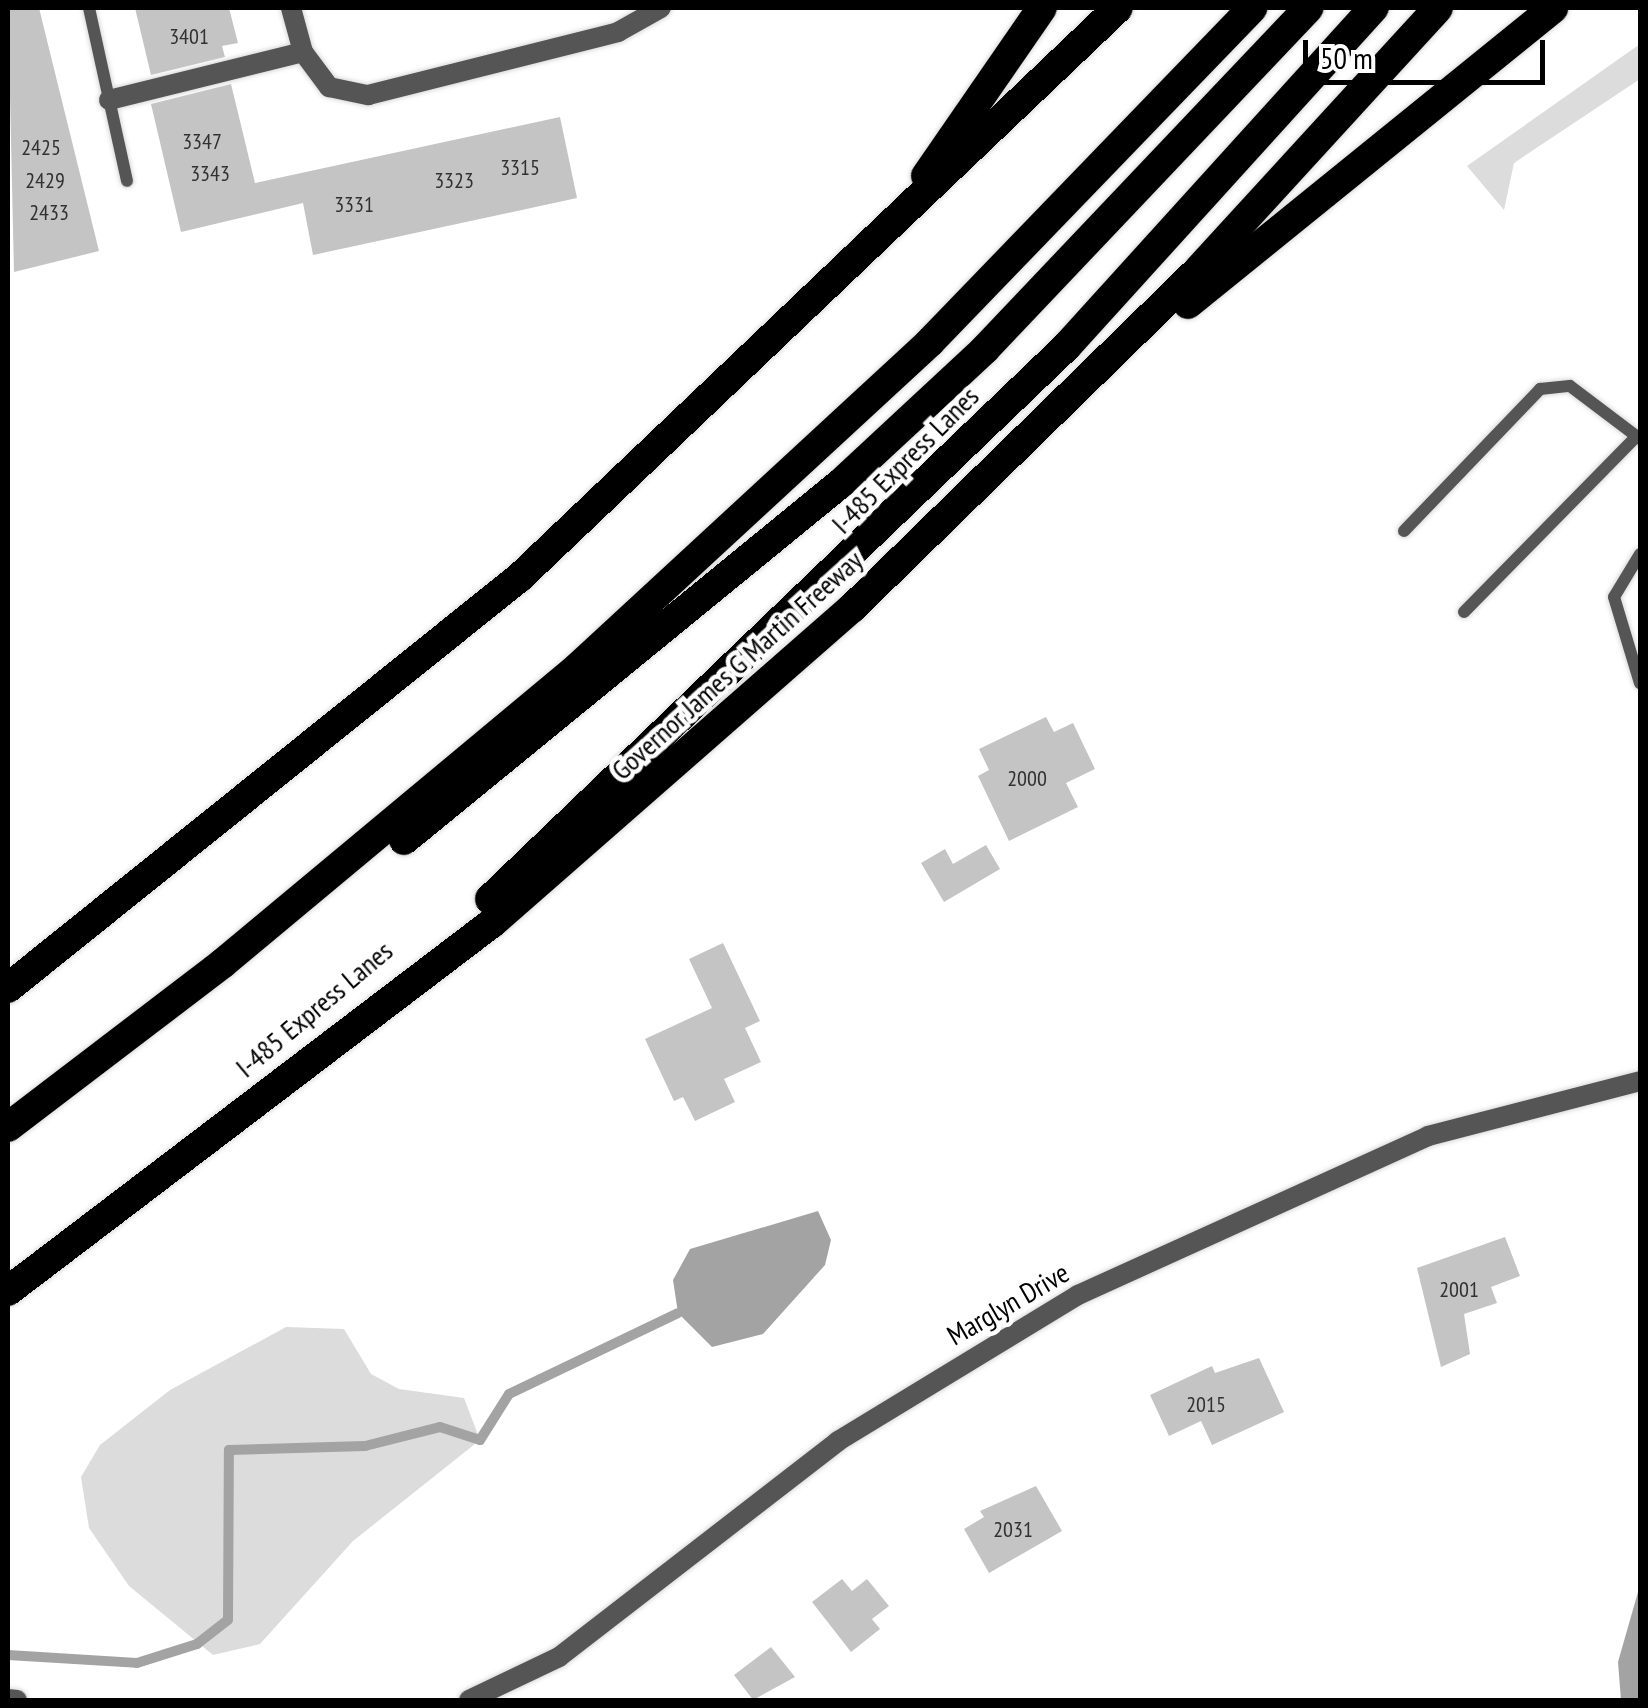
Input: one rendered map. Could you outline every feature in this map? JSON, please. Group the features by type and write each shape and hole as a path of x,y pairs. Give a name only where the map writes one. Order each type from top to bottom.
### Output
{"highway":[{"path":"855,264 955,140 1042,8"},
{"path":"8,988 520,576 855,264 1118,8"},
{"path":"8,1127 128,1037 404,817 754,507 1028,244 1252,8"},
{"name":"I-485 Express Lanes","path":"128,1037 468,794 841,484 986,349 1309,8"},
{"name":"I-485 Express Lanes","path":"180,1165 439,946 793,617 1174,236 1374,8"},
{"name":"Governor James G Martin Freeway","path":"8,1291 180,1165 669,772 1026,442 1438,8"},
{"path":"1026,442 1415,111 1554,8"}],"street":[{"path":"290,8 303,52 329,88 368,94 618,32 662,8"},
{"path":"109,100 303,52"},
{"name":"Marglyn Drive","path":"469,1700 559,1657 838,1441 1078,1295 1428,1136 1640,1080"},
{"path":"8,1699 17,1700"}],"lane":[{"path":"89,8 127,181"},
{"path":"1404,531 1540,390 1570,386 1639,438 1464,612"},
{"path":"1640,554 1614,597 1640,683"}],"shaded area":[{"path":"1640,44 1640,79 1514,163 1504,210 1467,166"},
{"path":"818,1211 831,1240 825,1265 763,1334 712,1347 678,1313 673,1280 690,1249"},
{"path":"286,1327 344,1329 371,1374 399,1389 464,1398 480,1440 353,1541 260,1644 213,1655 129,1586 89,1528 81,1477 100,1445 170,1390"},
{"path":"1640,1585 1640,1700 1621,1700 1618,1662"}],"building":[{"path":"8,8 39,8 99,251 14,272"},
{"path":"135,8 229,8 238,43 222,46 225,57 151,75"},
{"path":"231,84 255,183 560,117 577,198 313,255 303,203 181,232 151,104"},
{"path":"1046,717 1054,732 1073,723 1095,769 1066,783 1078,807 1009,841 978,776 989,770 979,749"},
{"path":"986,845 1000,869 944,902 921,863 945,849 953,864"},
{"path":"723,943 760,1021 745,1028 761,1062 724,1079 735,1102 695,1121 683,1097 674,1101 645,1039 712,1008 689,959"},
{"path":"1505,1237 1520,1276 1491,1287 1497,1303 1464,1314 1470,1354 1441,1367 1417,1268"},
{"path":"1259,1358 1284,1412 1212,1445 1201,1421 1169,1436 1150,1395 1212,1366 1215,1373"},
{"path":"1036,1486 1062,1531 989,1573 964,1529 984,1517 980,1511"},
{"path":"842,1579 852,1591 867,1579 889,1606 872,1619 880,1629 851,1652 812,1602"},
{"path":"771,1647 795,1677 753,1700 734,1675"}],"waterway":[{"path":"8,1655 137,1663 197,1644 228,1620 229,1450 365,1446 440,1427 480,1440 509,1394 678,1313"}]}
